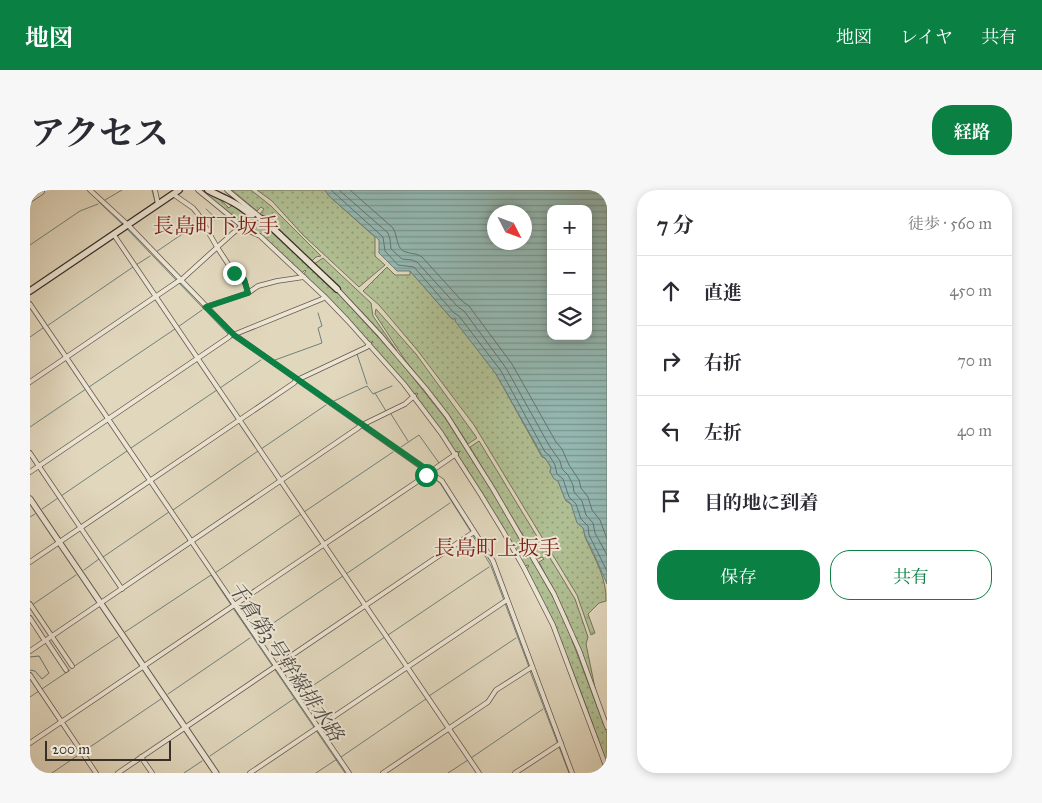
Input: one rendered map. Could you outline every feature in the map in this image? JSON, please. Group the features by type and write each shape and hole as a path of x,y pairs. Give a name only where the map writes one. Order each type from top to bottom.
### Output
{"main road":[{"path":"208,190 234,203 257,219 263,220 337,290"},
{"path":"30,291 176,192"}],"street":[{"path":"30,200 42,192 42,190"},
{"path":"90,190 128,225 231,335 444,483 473,533 493,561 559,744 572,773"},
{"path":"155,190 158,204"},
{"path":"198,190 242,226 260,236 325,297 414,396 456,454 524,568 554,625 607,769"},
{"path":"227,190 263,220"},
{"path":"176,192 198,214 234,273 244,279 248,293"},
{"path":"30,382 179,281 242,226"},
{"path":"114,235 479,773"},
{"path":"206,307 248,293 258,286 304,277"},
{"path":"337,290 426,388 447,416 493,488 541,569 558,602 579,650 607,727"},
{"path":"30,472 231,335 322,300 325,297"},
{"path":"30,304 274,667 349,773"},
{"path":"30,562 296,380 369,344"},
{"path":"30,651 361,426 405,404 414,396"},
{"path":"30,453 122,589"},
{"path":"30,743 456,454"},
{"path":"30,498 216,773"},
{"path":"118,773 473,533"},
{"path":"250,773 506,601"},
{"path":"30,604 66,670"},
{"path":"30,618 72,666"},
{"path":"383,773 488,702 496,690 531,668"},
{"path":"30,675 96,773"},
{"path":"514,773 559,744"},
{"path":"141,757 152,773"}],"green space":[{"path":"200,190 212,194 229,208 233,204 252,222 254,221 268,227 309,265 336,291 399,360 445,418 491,489 534,561 564,619 607,733 607,764 560,640 526,568 529,566 525,566 457,454 460,451 456,453 416,396 418,394 414,394 371,344 373,341 370,343 303,275 306,271 302,273 260,234 244,226 245,222 242,225"},
{"path":"232,190 251,190 271,206 321,256 316,257 311,262 260,214 264,209 261,207 257,211"},
{"path":"257,190 325,190 329,196 375,237 375,256 385,265 359,287 303,235 272,201"},
{"path":"323,258 371,303 373,316 397,351 360,310 314,264"},
{"path":"387,267 395,275 410,275 410,271 452,319 456,318 456,321 496,374 542,457 545,458 551,467 550,472 558,481 566,501 571,504 583,528 585,538 597,562 605,585 606,601 599,603 588,614 595,633 591,635 577,595 474,425 418,351 379,305 363,291"},
{"path":"376,309 416,354 477,438 468,444 449,415 405,360 375,314"},
{"path":"479,441 575,599 588,637 586,644 595,688 567,617 539,562 544,559 542,557 537,559 470,447"}],"water":[{"path":"325,190 607,190 607,584 583,528 577,523 571,504 565,499 558,481 554,479 550,472 551,467 543,457 496,374 455,321 456,319 452,319 410,271 397,271 379,253 379,240 329,196"}],"waterway":[{"path":"105,200 122,190"},
{"path":"129,220 155,202 152,190"},
{"path":"98,201 122,224"},
{"path":"30,245 80,211 98,204"},
{"path":"206,209 216,218 208,227"},
{"path":"156,252 191,228 203,228"},
{"path":"127,229 228,334 440,483 471,532"},
{"path":"136,265 150,256"},
{"path":"47,326 133,267"},
{"path":"240,275 246,281"},
{"path":"251,294 257,289"},
{"path":"178,327 202,310"},
{"path":"275,360 322,343 318,328 322,326 318,313"},
{"path":"30,337 43,328"},
{"path":"89,387 175,329"},
{"path":"357,354 367,384"},
{"path":"220,388 261,360"},
{"path":"334,401 367,386 373,394 392,386"},
{"path":"30,427 86,389"},
{"path":"131,448 217,390"},
{"path":"375,393 386,411"},
{"path":"261,449 326,405"},
{"path":"391,414 408,441"},
{"path":"401,447 419,435 439,463"},
{"path":"61,496 127,451"},
{"path":"173,510 258,451"},
{"path":"304,512 393,452"},
{"path":"42,509 58,498"},
{"path":"346,574 450,503"},
{"path":"103,557 169,512"},
{"path":"30,517 35,514"},
{"path":"215,573 301,514"},
{"path":"473,536 491,566 529,667"},
{"path":"84,570 99,559"},
{"path":"388,635 489,567"},
{"path":"32,605 76,575"},
{"name":"千倉第3号幹線排水路","path":"125,632 211,575 231,605"},
{"path":"257,634 343,576"},
{"name":"千倉第3号幹線排水路","path":"233,608 345,773"},
{"path":"73,667 118,637"},
{"path":"299,695 385,637"},
{"path":"168,694 250,638"},
{"path":"429,696 516,638"},
{"path":"30,697 70,670"},
{"path":"530,671 569,773"},
{"path":"210,756 295,698"},
{"path":"84,751 161,699"},
{"path":"341,757 426,699"},
{"path":"471,758 543,709"},
{"path":"52,773 80,754"},
{"path":"316,773 337,759"},
{"path":"448,773 468,760"},
{"path":"184,773 202,761"}],"district":[{"name":"長島町下坂手","path":"216,226"},
{"name":"長島町上坂手","path":"497,548"}],"route":[{"path":"234,273 244,279 248,293 206,307 234,335 429,471 426,475"}]}
